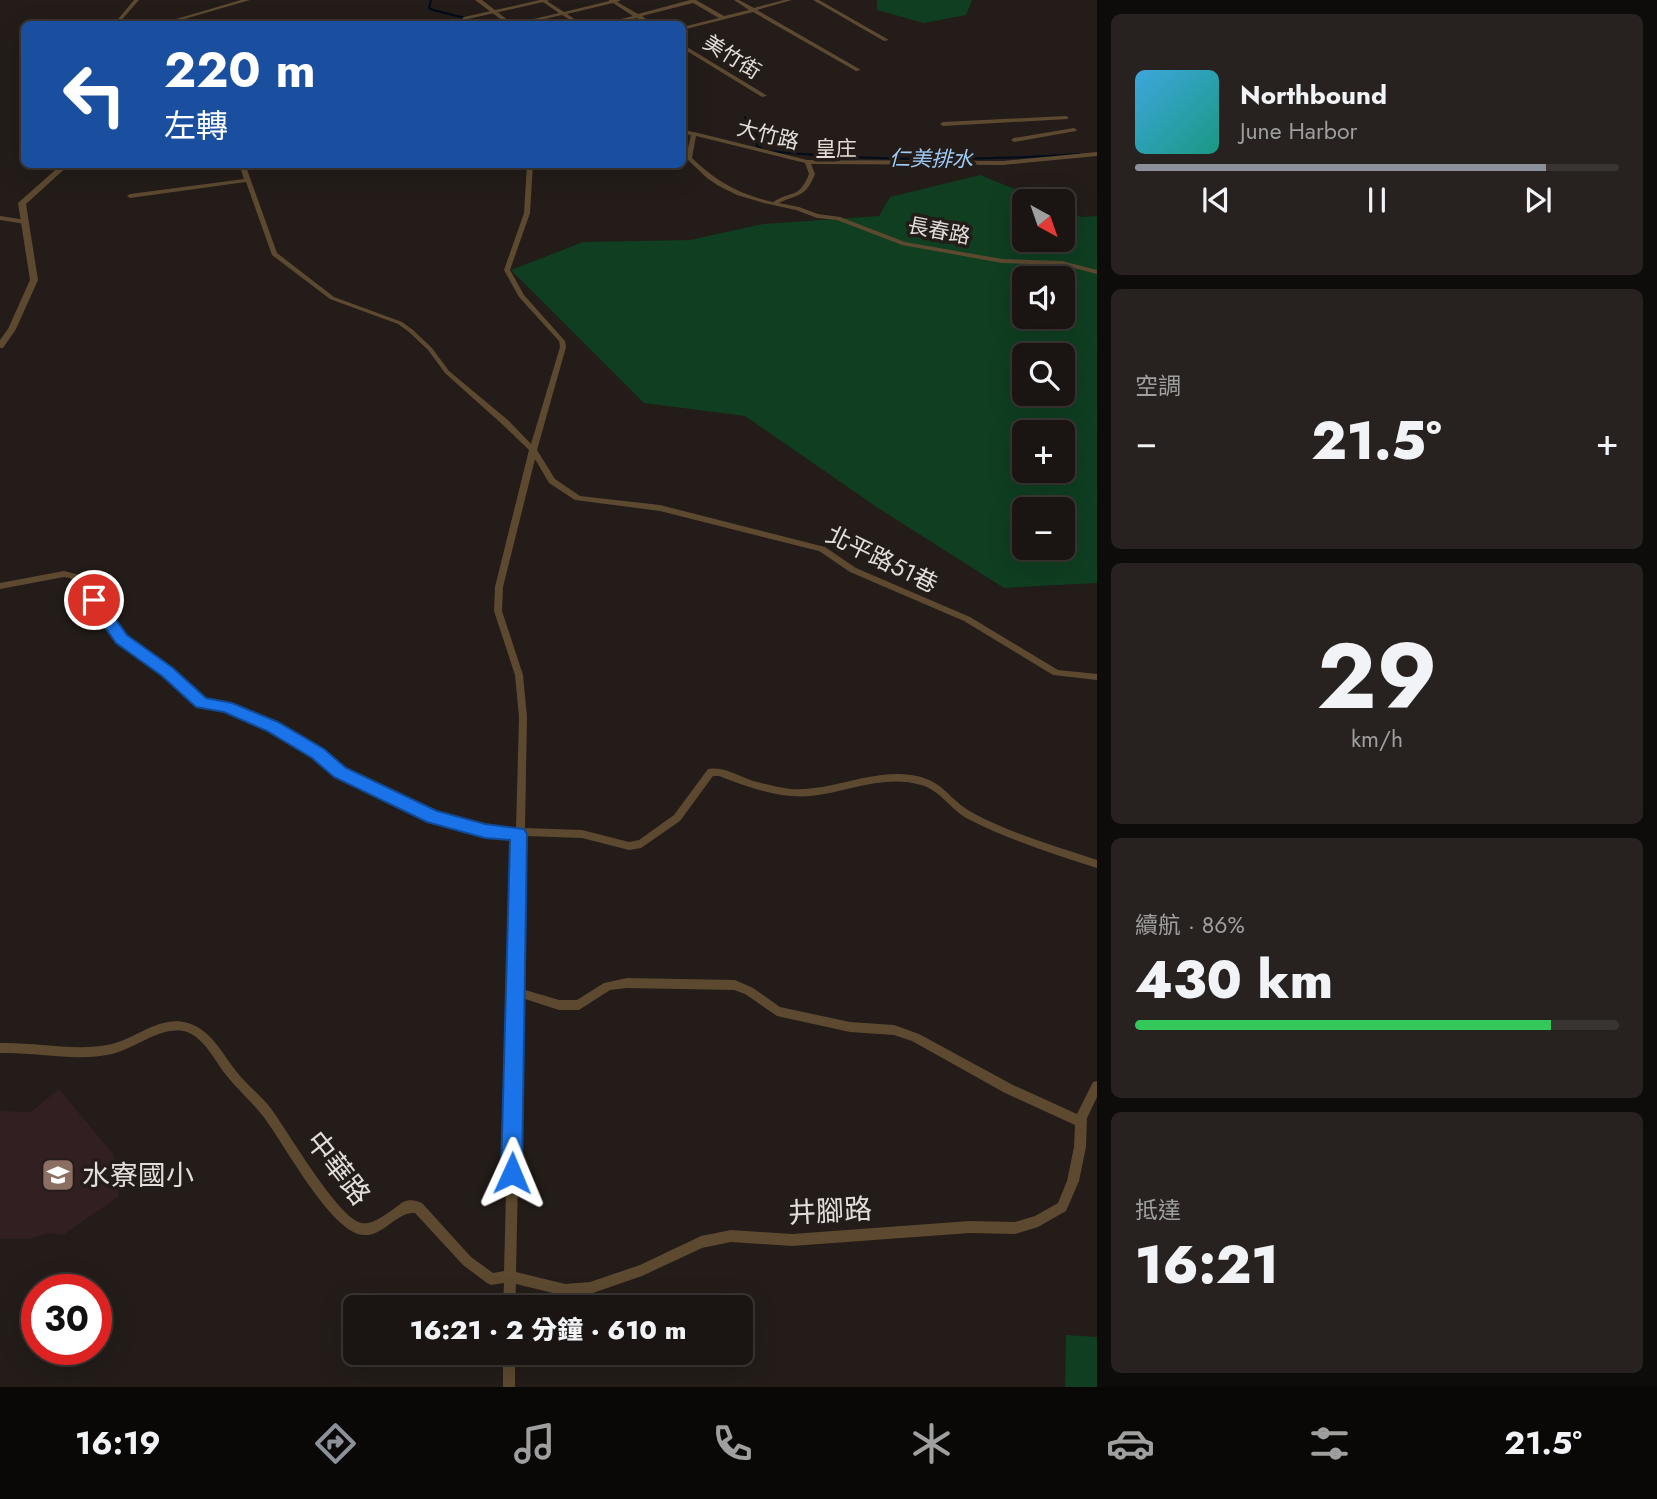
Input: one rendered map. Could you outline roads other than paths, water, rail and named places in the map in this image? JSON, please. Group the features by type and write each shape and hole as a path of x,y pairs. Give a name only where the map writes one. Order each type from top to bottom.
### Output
{"street":[{"path":"119,21 137,0"},
{"path":"173,21 247,0"},
{"path":"478,0 506,21"},
{"path":"462,21 544,0 575,21"},
{"path":"736,0 858,70"},
{"path":"686,28 790,0"},
{"path":"815,0 886,40"},
{"path":"534,21 614,1 646,21"},
{"path":"618,21 693,1 723,18"},
{"name":"美竹街","path":"686,47 764,96"},
{"path":"943,124 1066,118"},
{"path":"1014,141 1074,130"},
{"name":"大竹路","path":"686,132 807,162 1003,163 1097,154"},
{"name":"長春路","path":"695,134 689,158 703,173 737,195 797,208 817,216 838,218 904,244 1011,262 1062,263 1097,272"},
{"path":"778,205 776,202 779,199 802,195 806,190 812,174 807,162"},
{"path":"0,346 12,330 34,280 22,203 62,168"},
{"name":"北平路51巷","path":"244,168 274,254 332,298 400,323 411,331 430,349 447,372 533,450 552,481 578,498 660,508 822,550 853,570 967,620 1056,673 1097,677"},
{"path":"509,1295 518,834 523,717 519,675 498,611 499,587 562,347 562,341 522,296 507,270 527,213 530,168"},
{"path":"130,196 248,180"},
{"path":"0,218 26,222"},
{"path":"0,586 64,573 73,576 84,586 122,639 167,672 201,703 226,707 272,726 318,753 340,772 433,817 485,831 582,834 629,846 641,844 677,818 712,772 779,792 810,793 882,778 909,779 924,781 939,789 946,800 974,818 1097,864"},
{"path":"516,992 559,1005 579,1005 608,986 627,983 735,985 749,991 777,1011 850,1027 894,1030 915,1037 1009,1089 1081,1122"},
{"name":"中華路","path":"0,1048 110,1049 139,1040 157,1030 186,1027 205,1039 233,1076 266,1111 300,1165 349,1225 362,1230 375,1227 407,1206 418,1208 478,1271 491,1279 509,1276"},
{"name":"井腳路","path":"509,1276 565,1290 590,1288 642,1269 701,1242 732,1236 792,1240 970,1227 1015,1228 1038,1221 1062,1206 1073,1181 1080,1147 1081,1122 1097,1086"},
{"path":"509,1365 509,1387"}],"waterway":[{"name":"仁美排水","path":"431,0 429,8 433,10 477,21"},
{"name":"仁美排水","path":"745,117 757,137 757,146 766,151 923,159 1080,154"}],"place":[{"name":"水寮國小","path":"58,1175"}],"district":[{"name":"皇庄","path":"836,149"}]}
